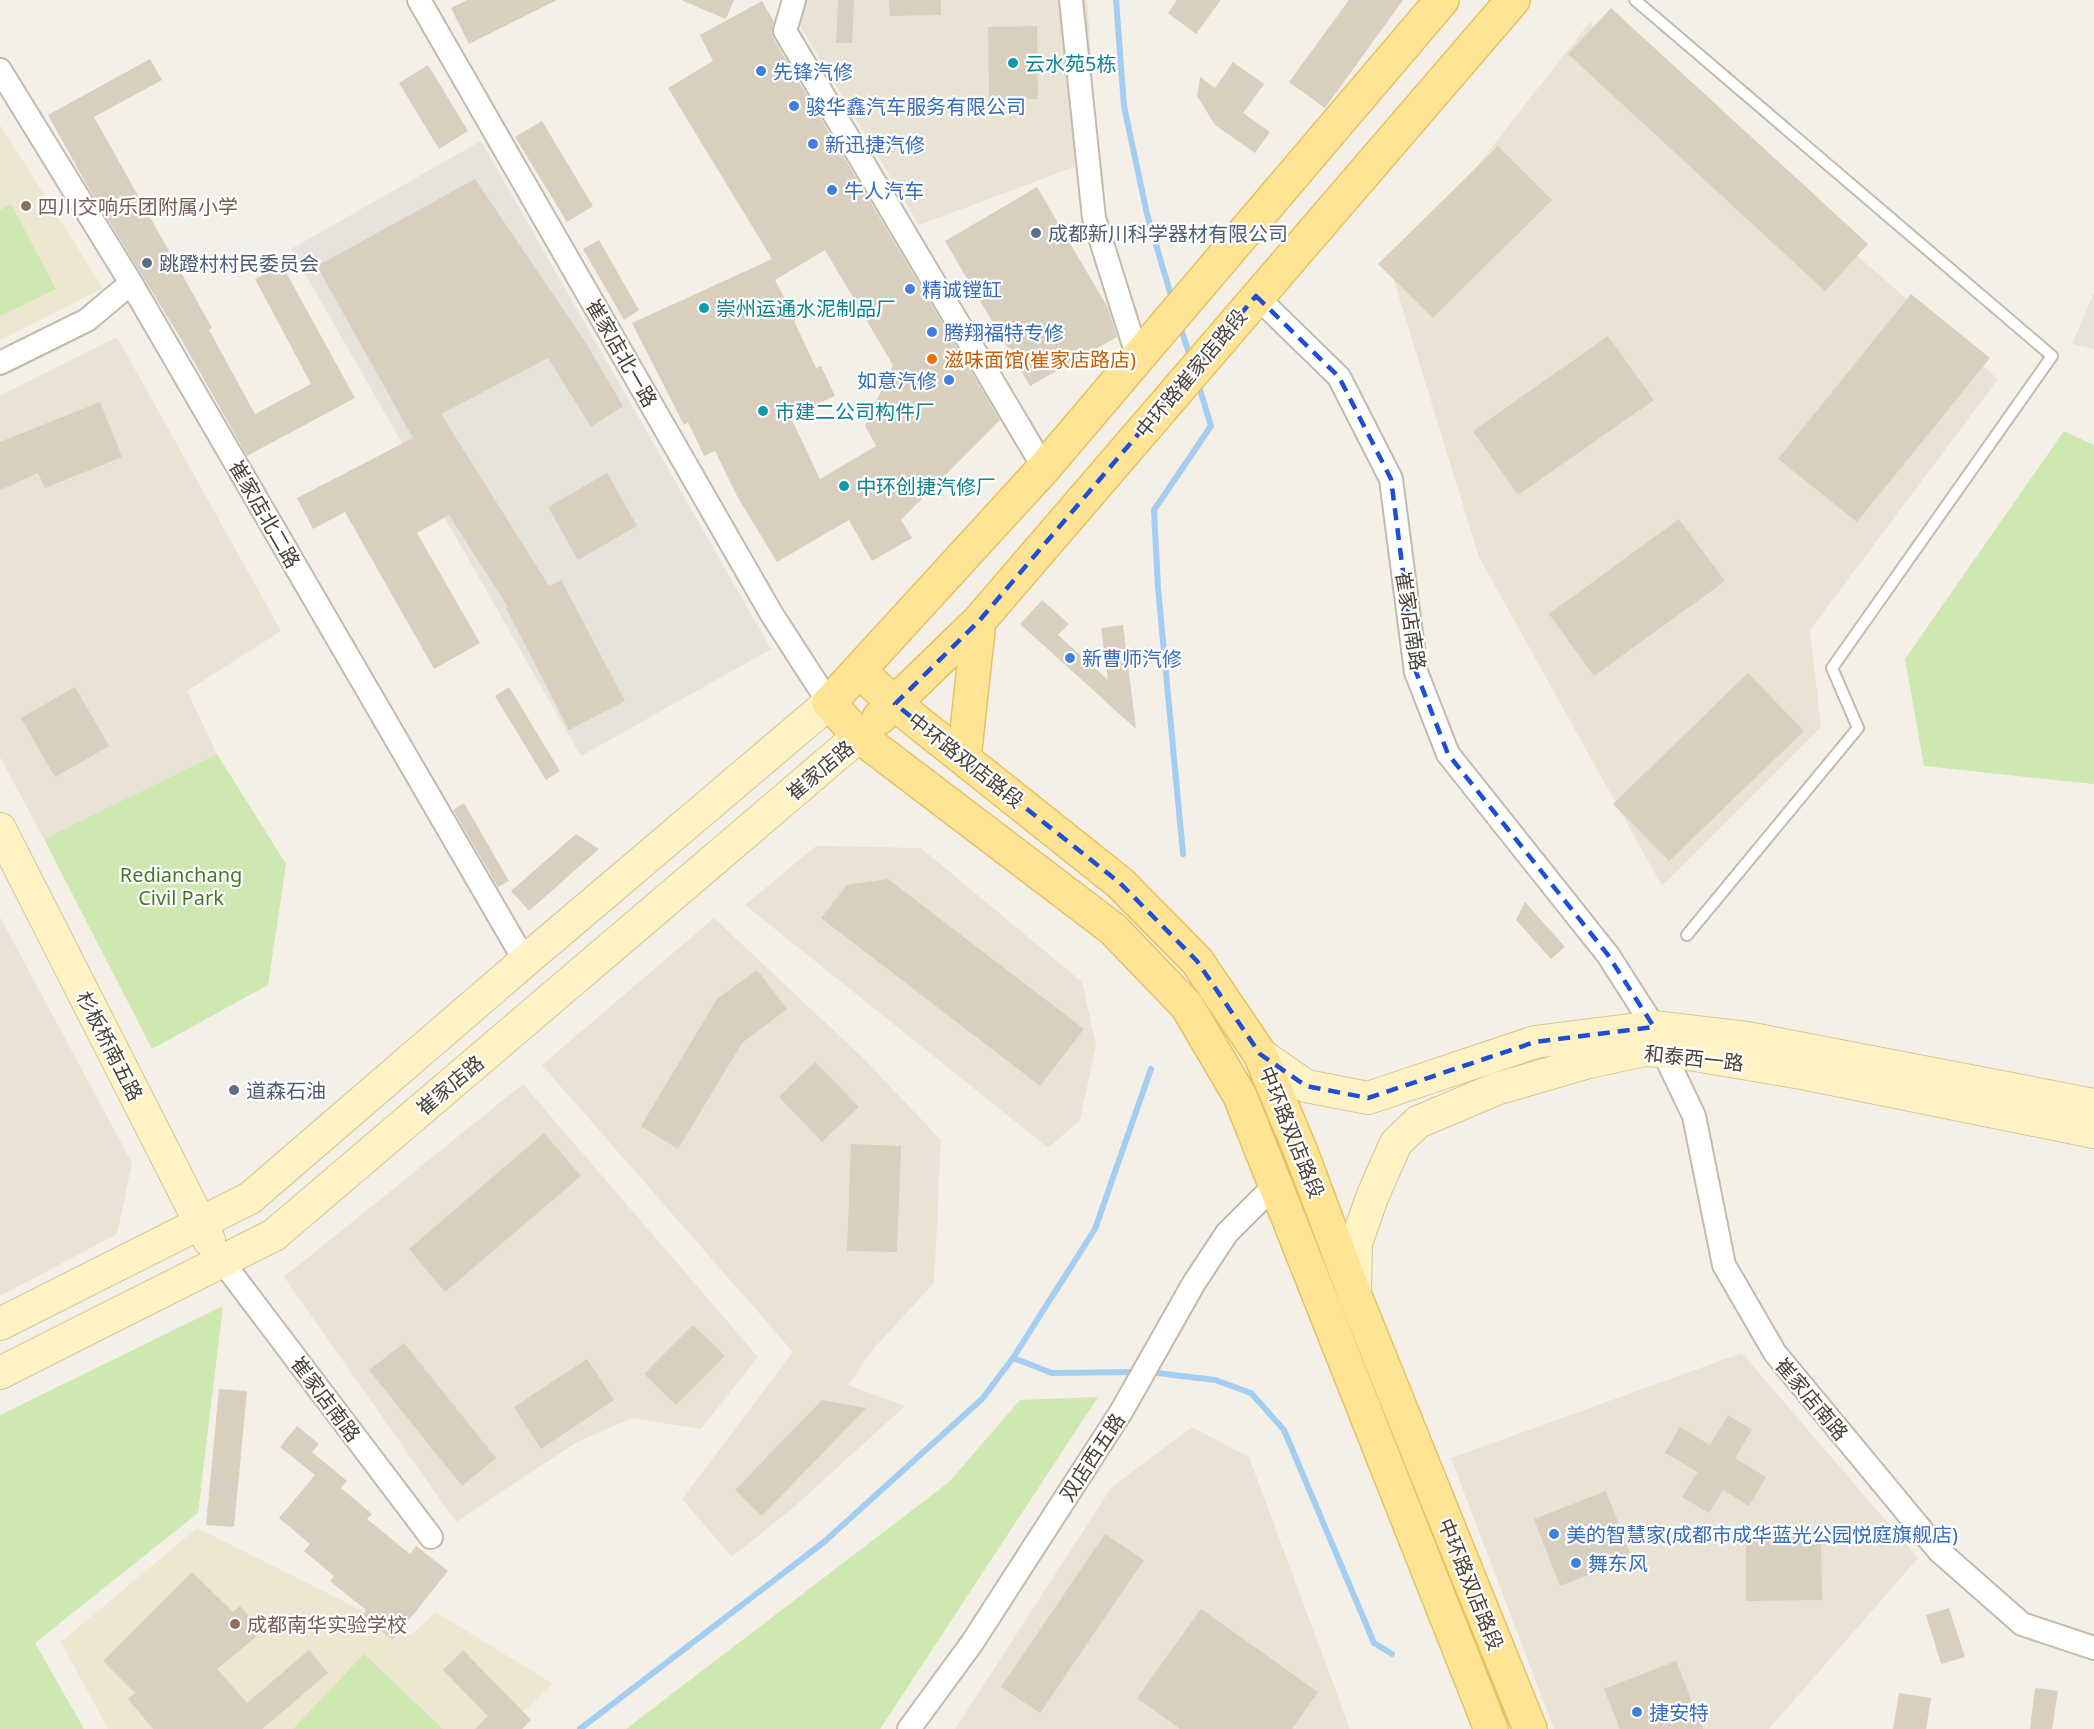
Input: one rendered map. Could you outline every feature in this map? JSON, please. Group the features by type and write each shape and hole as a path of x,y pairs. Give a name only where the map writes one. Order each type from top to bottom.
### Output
{"main road":[{"path":"829,703 1044,468 1442,0"},
{"name":"中环路崔家店路段","path":"859,736 980,621 1256,296 1512,0"},
{"path":"964,758 980,621"},
{"name":"中环路双店路段","path":"859,671 895,704 1128,891 1197,961 1260,1054 1530,1729"},
{"name":"中环路双店路段","path":"829,703 859,736 1113,929 1187,1006 1240,1096 1491,1729"}],"street":[{"name":"崔家店北一路","path":"419,0 771,612 829,703"},
{"path":"794,0 785,31 1044,468"},
{"path":"1071,0 1094,218 1143,353"},
{"name":"崔家店北二路","path":"0,70 131,283 525,961"},
{"path":"0,363 87,320 131,283"},
{"name":"崔家店南路","path":"1256,296 1339,377 1391,479 1416,672 1448,754 1608,955 1659,1039 1694,1116 1724,1265 1774,1353 1939,1551 2022,1624 2094,1648"},
{"path":"0,1324 250,1198 829,703"},
{"name":"崔家店路","path":"0,1373 274,1235 859,736"},
{"name":"杉板桥南五路","path":"0,829 222,1262"},
{"name":"和泰西一路","path":"1260,1054 1306,1086 1368,1098 1534,1042 1747,1038 2094,1105"},
{"name":"和泰西一路","path":"1355,1296 1356,1243 1373,1195 1396,1143 1418,1122 1496,1089 1589,1062 1644,1050 1659,1039 1803,1073 2094,1132"},
{"name":"双店西五路","path":"909,1729 972,1643 1121,1412 1194,1283 1227,1233 1274,1186"},
{"name":"崔家店南路","path":"222,1262 431,1537"}],"lane":[{"path":"1635,0 2052,356 1832,668 1858,728 1687,935"}],"highlighted area":[{"path":"1256,296 1339,377 1391,479 1416,672 1448,754 1608,955 1654,1027 1535,1042 1368,1098 1306,1086 1260,1054 1197,961 1120,883 895,704 979,621"}],"shaded area":[{"path":"805,0 1087,0 1098,158 919,225 799,24"},
{"path":"1590,22 1998,379 1810,630 1821,727 1662,886 1479,557 1392,274"},
{"name":"四川交响乐团附属小学","path":"0,125 103,288 0,340"},
{"path":"481,141 771,649 581,756 291,249"},
{"path":"2094,293 2094,349 2072,344"},
{"path":"117,337 281,631 187,691 217,754 44,839 0,757 0,396"},
{"path":"816,846 921,848 1082,982 1096,1045 1080,1120 1048,1148 745,905"},
{"path":"0,917 132,1163 117,1234 0,1296"},
{"path":"714,918 862,1057 941,1140 934,1283 874,1348 848,1385 905,1406 794,1507 732,1557 682,1499 793,1352 542,1065"},
{"path":"523,1084 758,1357 701,1429 632,1418 577,1442 456,1522 284,1277"},
{"path":"1742,1353 1918,1558 1769,1729 1554,1729 1451,1458"},
{"path":"1192,1427 1249,1457 1350,1729 955,1729 1111,1488"},
{"name":"成都南华实验学校","path":"197,1528 411,1635 436,1612 553,1684 505,1729 108,1729 61,1642"}],"green space":[{"path":"11,204 56,289 0,316 0,210"},
{"path":"2064,431 2094,445 2094,784 1924,766 1905,659"},
{"name":"Redianchang Civil Park","path":"217,754 286,864 268,985 152,1049 44,839"},
{"path":"223,1306 198,1513 35,1643 84,1729 0,1729 0,1415"},
{"path":"1098,1397 880,1729 626,1729 949,1482 1020,1400"},
{"path":"364,1654 443,1729 293,1729"}],"building":[{"path":"467,0 557,0 469,44 451,8"},
{"path":"681,0 734,0 726,19"},
{"path":"838,0 854,0 852,43 836,43"},
{"path":"889,0 941,0 941,15 890,16"},
{"path":"1177,0 1221,0 1196,34 1168,13"},
{"path":"1349,0 1403,0 1325,108 1289,82"},
{"path":"762,1 774,22 773,38 1000,420 901,520 912,538 872,561 849,520 777,562 737,496 715,451 704,456 688,422 684,425 632,323 772,259 668,88 713,61 700,35","holes":["825,250 893,365 865,426 876,446 820,479 790,416 835,396 821,366 816,368 794,321 796,320 775,280"]},
{"path":"1611,8 1868,244 1825,291 1568,54"},
{"name":"云水苑5栋","path":"1037,26 1038,99 989,100 988,27"},
{"path":"150,59 162,80 94,117 212,328 209,330 255,414 311,384 255,279 282,265 355,398 247,456 184,344 88,187 48,115"},
{"path":"1233,62 1264,84 1243,113 1270,132 1255,153 1215,125 1197,96 1200,77 1215,88"},
{"path":"428,65 468,131 439,149 399,83"},
{"path":"542,121 593,206 567,222 515,137"},
{"path":"1498,146 1552,200 1433,318 1378,264"},
{"path":"475,179 584,340 623,406 591,427 548,358 441,414 549,586 561,580 625,701 569,730 506,608 508,607 449,515 417,533 480,643 434,669 345,512 313,529 297,498 413,438 317,266"},
{"path":"1037,187 1108,308 1117,337 1030,386 945,241"},
{"path":"599,240 639,310 624,320 583,249"},
{"path":"1911,294 1990,358 1857,522 1778,459"},
{"path":"1608,336 1654,400 1518,495 1473,431"},
{"path":"100,402 122,457 45,488 38,473 0,490 0,442"},
{"path":"607,473 637,526 578,560 548,507"},
{"path":"1679,519 1725,581 1594,676 1549,614"},
{"name":"新曹师汽修","path":"1042,600 1069,624 1058,635 1108,680 1101,628 1123,625 1136,729 1020,624"},
{"path":"1748,673 1804,731 1669,861 1613,804"},
{"path":"75,687 109,746 55,777 21,718"},
{"path":"509,687 560,771 546,780 495,696"},
{"path":"464,803 509,881 498,887 453,810"},
{"path":"576,834 599,849 529,911 511,891"},
{"path":"888,879 1084,1029 1040,1086 821,918 847,885"},
{"path":"1525,902 1565,947 1551,959 1516,920"},
{"path":"757,970 787,1009 742,1043 678,1149 641,1126 717,999"},
{"path":"815,1062 859,1107 822,1142 779,1097"},
{"path":"544,1133 581,1176 445,1292 409,1249"},
{"path":"851,1144 901,1146 897,1252 847,1251"},
{"path":"693,1325 725,1356 676,1405 644,1374"},
{"path":"404,1343 496,1458 462,1486 369,1370"},
{"path":"587,1359 614,1400 541,1449 514,1407"},
{"path":"219,1389 247,1391 234,1527 206,1525"},
{"path":"822,1400 866,1408 762,1516 735,1490"},
{"path":"1728,1415 1752,1430 1735,1458 1766,1477 1749,1506 1723,1490 1709,1513 1682,1497 1698,1472 1665,1453 1680,1427 1710,1445"},
{"path":"297,1426 319,1444 312,1452 347,1481 341,1488 372,1514 367,1519 410,1554 416,1546 448,1571 393,1640 362,1616 366,1610 330,1581 334,1576 304,1551 310,1544 279,1518 315,1475 280,1447"},
{"path":"1606,1491 1632,1558 1560,1586 1534,1519"},
{"path":"1105,1534 1144,1560 1040,1713 1001,1687"},
{"path":"1746,1537 1821,1537 1822,1600 1746,1601"},
{"path":"192,1572 233,1612 240,1606 262,1632 217,1669 247,1703 309,1650 328,1673 262,1729 153,1729 128,1699 135,1693 103,1661"},
{"path":"1949,1608 1965,1657 1941,1664 1926,1615"},
{"path":"1201,1609 1318,1692 1292,1729 1180,1729 1137,1698"},
{"path":"463,1650 531,1720 522,1729 475,1729 488,1716 443,1670"},
{"path":"1676,1661 1703,1729 1620,1729 1604,1689"},
{"path":"2035,1688 2058,1691 2052,1729 2030,1729"},
{"path":"1899,1693 1931,1698 1926,1729 1893,1729"}],"waterway":[{"path":"1116,0 1124,106 1147,214 1172,299"},
{"path":"1180,326 1191,359"},
{"path":"1183,854 1158,588 1154,510 1211,426 1198,383"},
{"path":"580,1729 824,1542 982,1399 1013,1358 1095,1229 1151,1069"},
{"path":"1013,1358 1052,1373 1138,1372"},
{"path":"1149,1372 1215,1380 1251,1393 1284,1430 1374,1643 1392,1654"}],"place":[{"name":"云水苑5栋","path":"1013,63"},
{"name":"先锋汽修","path":"761,71"},
{"name":"骏华鑫汽车服务有限公司","path":"794,106"},
{"name":"新迅捷汽修","path":"813,144"},
{"name":"牛人汽车","path":"832,190"},
{"name":"四川交响乐团附属小学","path":"26,206"},
{"name":"成都新川科学器材有限公司","path":"1036,233"},
{"name":"跳蹬村村民委员会","path":"147,263"},
{"name":"精诚镗缸","path":"910,289"},
{"name":"崇州运通水泥制品厂","path":"704,308"},
{"name":"腾翔福特专修","path":"932,332"},
{"name":"滋味面馆(崔家店路店)","path":"932,359"},
{"name":"如意汽修","path":"949,380"},
{"name":"市建二公司构件厂","path":"763,411"},
{"name":"中环创捷汽修厂","path":"844,486"},
{"name":"新曹师汽修","path":"1070,658"},
{"name":"道森石油","path":"234,1090"},
{"name":"美的智慧家(成都市成华蓝光公园悦庭旗舰店)","path":"1554,1534"},
{"name":"舞东风","path":"1576,1563"},
{"name":"成都南华实验学校","path":"235,1624"},
{"name":"捷安特","path":"1637,1712"}]}
